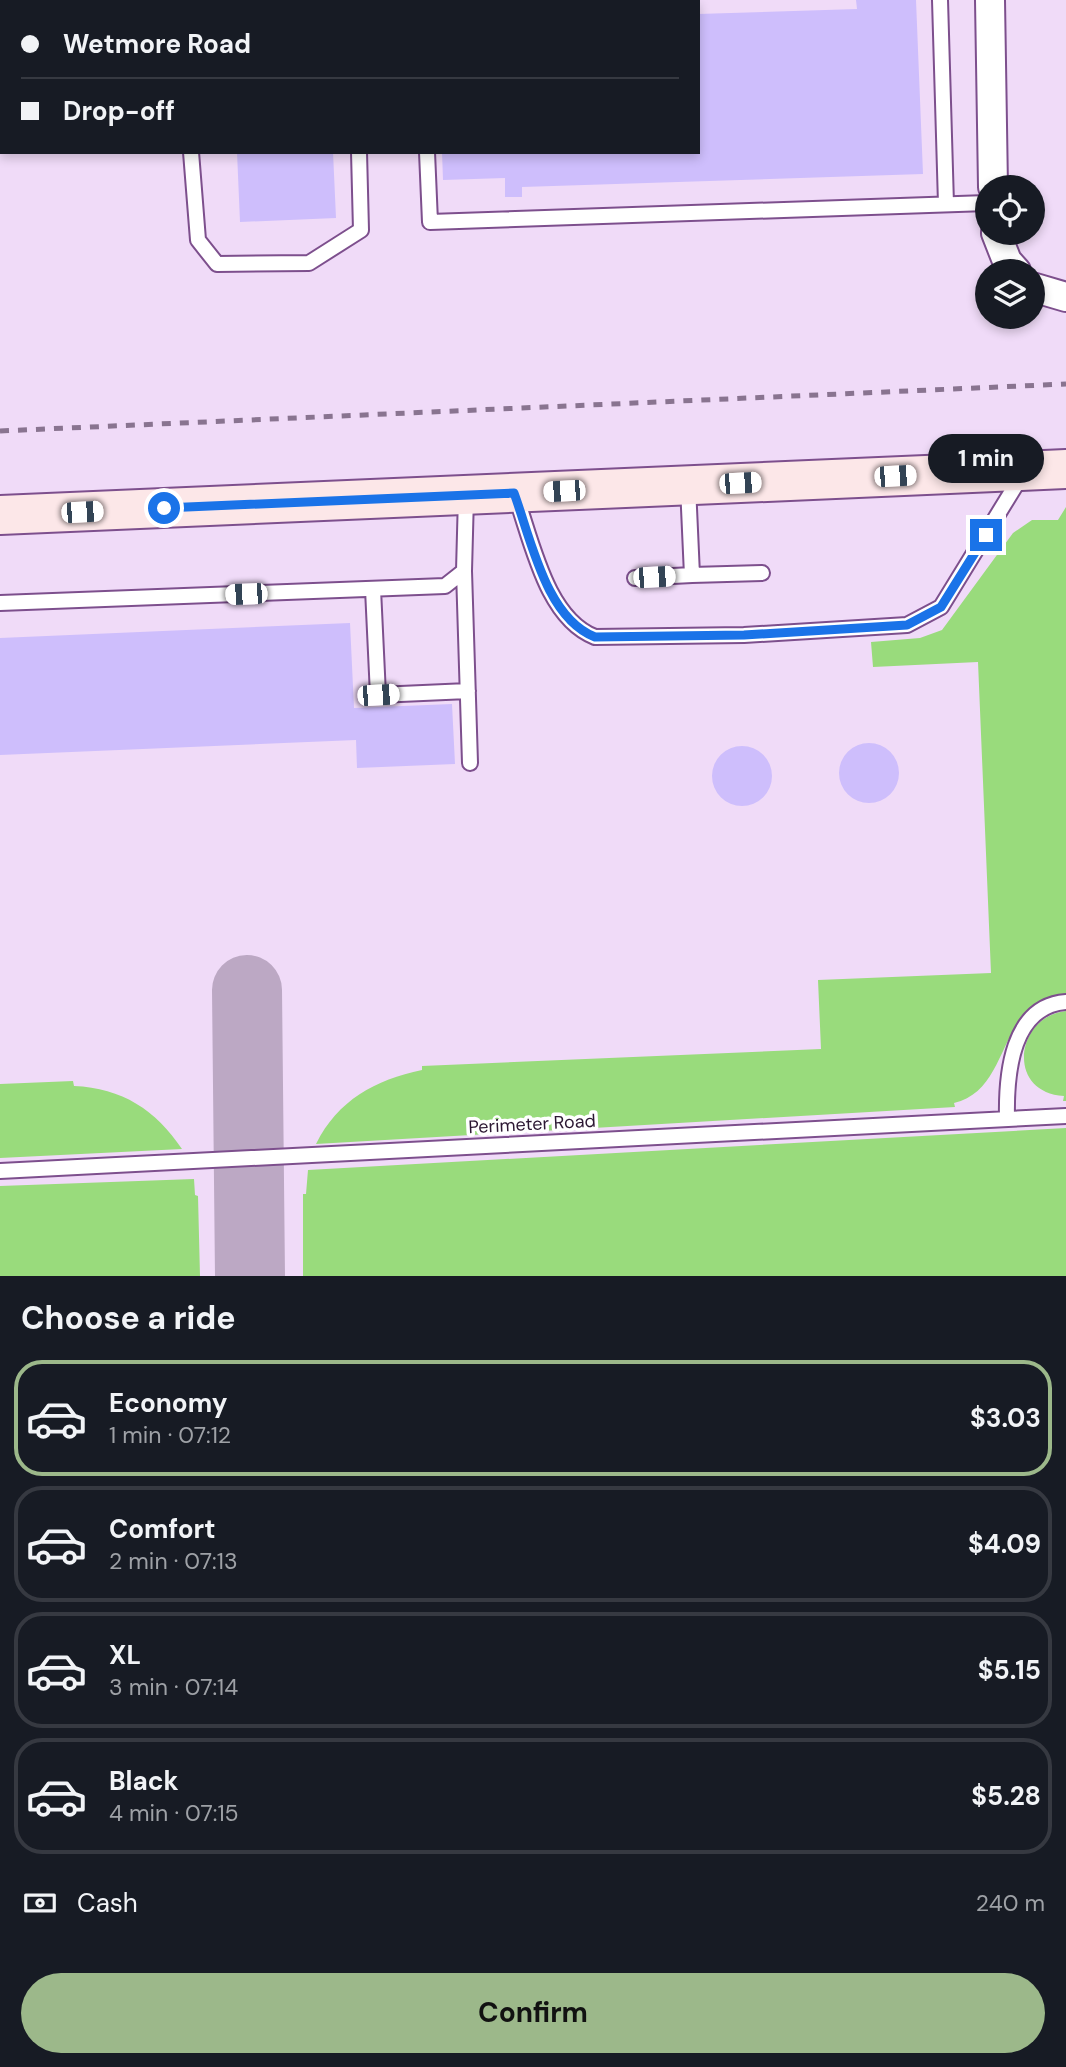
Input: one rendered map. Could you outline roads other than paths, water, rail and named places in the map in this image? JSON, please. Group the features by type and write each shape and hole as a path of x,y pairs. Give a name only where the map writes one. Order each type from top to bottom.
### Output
{"main road":[{"path":"0,515 1066,469"}],"street":[{"path":"990,0 993,175"},
{"path":"1045,290 1066,297"}],"lane":[{"path":"940,0 946,204"},
{"path":"191,154 198,240 217,264 230,264 309,263 361,230 359,154"},
{"path":"428,154 430,222 975,203"},
{"path":"514,493 552,597 578,631 595,637 744,635 907,625 927,616 941,607 961,578 1025,471"},
{"path":"688,485 692,575"},
{"path":"466,495 464,571 470,763"},
{"path":"0,603 445,586 464,571"},
{"path":"635,578 762,572"},
{"path":"373,589 378,695 468,691"},
{"path":"1007,1119 1006,1086 1024,1026 1046,1005 1066,1002"},
{"name":"Perimeter Road","path":"0,1171 1066,1116"}],"railway":[{"path":"0,431 1066,384"}]}
